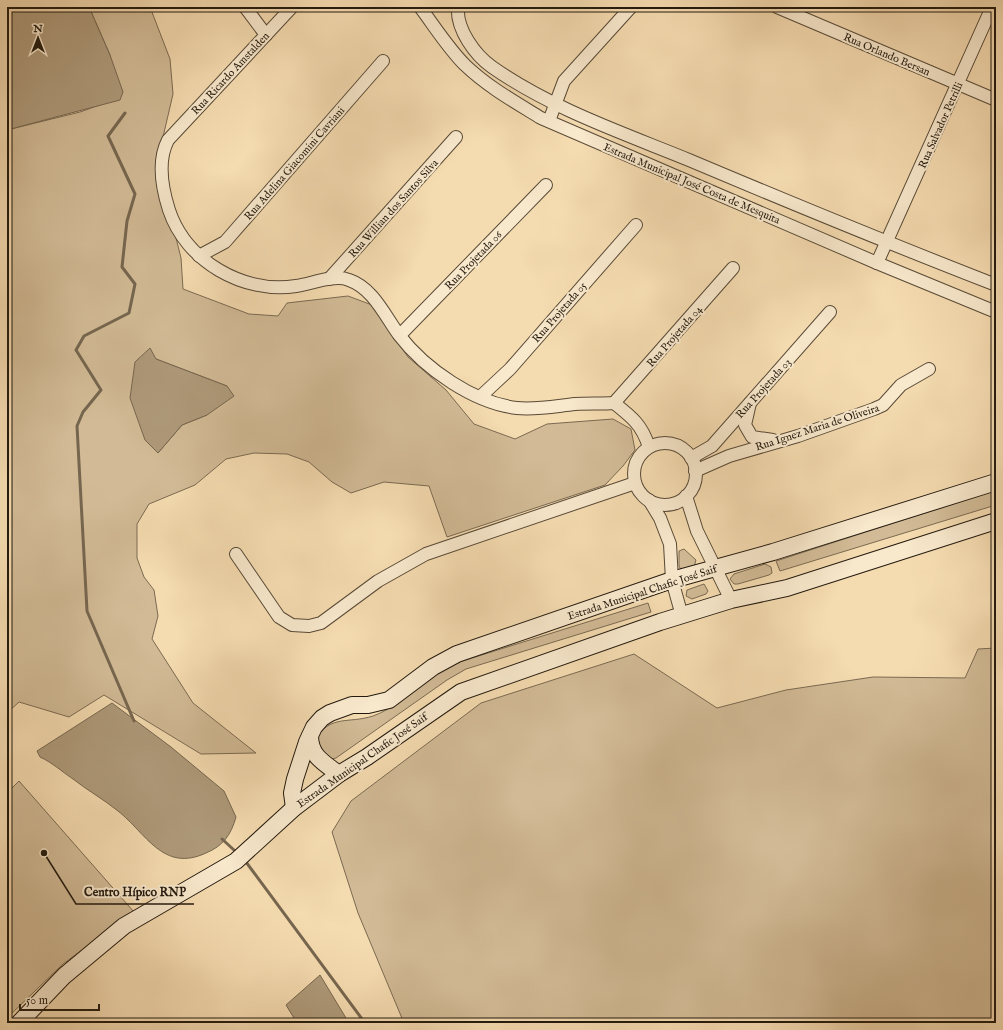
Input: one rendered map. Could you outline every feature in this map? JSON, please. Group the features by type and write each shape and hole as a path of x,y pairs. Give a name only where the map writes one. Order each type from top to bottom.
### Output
{"street":[{"path":"245,7 266,35"},
{"name":"Rua Ricardo Amstalden","path":"199,256 175,224 166,200 163,187 162,161 164,148 168,140 292,7"},
{"name":"Estrada Municipal José Costa de Mesquita","path":"420,7 452,50 466,66 495,90 549,121 877,264 996,312"},
{"name":"Estrada Municipal José Costa de Mesquita","path":"458,7 459,22 466,38 491,66 556,105 996,286"},
{"path":"549,121 564,81 631,7"},
{"name":"Rua Orlando Bersan","path":"777,7 996,100"},
{"name":"Rua Salvador Petrilli","path":"877,264 992,7"},
{"name":"Rua Adelina Giacomini Cavriani","path":"199,256 225,242 383,61"},
{"name":"Rua Willian dos Santos Silva","path":"330,279 456,138"},
{"name":"Rua Projetada 06","path":"400,335 546,185"},
{"name":"Rua Projetada 05","path":"480,397 510,369 636,225"},
{"path":"199,256 232,277 256,285 276,287 296,286 330,279 348,279 367,290 416,356 429,368 480,397 517,408 614,403 637,422 645,433 649,447"},
{"name":"Rua Projetada 04","path":"614,403 733,268"},
{"name":"Rua Projetada 03","path":"691,458 712,446 830,312"},
{"name":"Rua Ignez Maria de Oliveira","path":"695,471 729,456 798,436 883,405 901,385 929,369"},
{"path":"750,402 745,425 752,437 770,441 798,436"},
{"path":"649,500 660,504 672,504 686,496 693,485 695,471 691,458 676,445 662,443 649,447 641,454 636,463 634,473 635,483 640,492 649,500 660,518 670,544 672,580 682,616"},
{"name":"Estrada Municipal Chafic José Saif","path":"996,482 773,552 672,580 457,654 433,667 389,700 368,705 352,706 330,713 314,727 292,793 294,808 339,774 367,757 461,692 731,600 787,588 996,521"},
{"path":"236,554 279,617 292,625 309,626 321,623 378,581 426,554 635,483"},
{"path":"686,496 697,531 731,600"},
{"path":"310,736 311,749 339,774"},
{"path":"19,1023 64,976 108,938 124,926 236,860 294,808"}],"shaded area":[{"path":"7,7 89,7 110,55 123,92 120,100 7,130"},
{"path":"89,7 150,7 170,59 173,94 163,137 175,234 181,258 183,289 249,314 278,316 287,303 348,296 372,305 408,357 446,390 474,424 515,439 547,424 613,419 631,429 635,450 623,466 605,485 447,537 429,486 384,482 351,493 332,482 309,462 287,454 254,453 226,459 195,485 149,504 137,524 137,558 144,577 154,590 158,616 152,639 193,703 256,753 201,754 104,695 69,717 19,702 7,713 7,130 80,112 102,104 110,55","holes":["156,359 227,386 207,415 182,425 158,453"]},
{"path":"150,348 156,359 227,386 234,396 207,415 182,425 158,453 145,440 130,398 135,362"},
{"path":"996,490 996,505 780,571 776,561"},
{"path":"684,549 696,560 694,567 681,570 679,566 679,551"},
{"path":"765,564 771,567 772,573 769,575 738,584 734,584 730,579 734,574"},
{"path":"704,584 708,591 706,594 692,599 686,596 687,590"},
{"path":"648,603 651,612 466,669 447,680 336,758 328,760 314,740 327,726 334,723 364,718 380,713 434,676 456,663"},
{"path":"996,648 996,1023 404,1023 358,913 332,832 351,801 481,703 634,654 717,708 786,690 873,677 965,678 978,649"},
{"path":"112,703 171,747 224,791 236,817 232,829 226,839 217,847 206,853 191,858 178,858 167,854 156,848 118,811 53,764 40,757 37,751"},
{"path":"19,781 134,912 63,964 7,1018 7,793"},
{"path":"320,975 349,1023 297,1023 286,1005"}],"waterway":[{"path":"125,113 108,136 135,194 127,221 122,267 135,284 129,313 84,336 76,350 101,390 83,412 77,426 87,611 134,721"},
{"path":"222,839 234,850"},
{"path":"246,862 365,1023"}],"place":[{"name":"Centro Hípico RNP","path":"44,853"}]}
